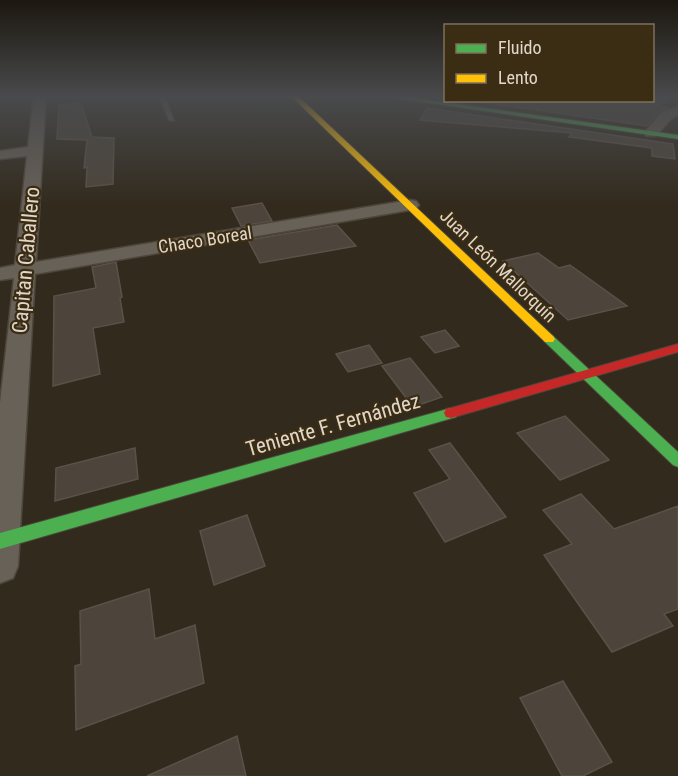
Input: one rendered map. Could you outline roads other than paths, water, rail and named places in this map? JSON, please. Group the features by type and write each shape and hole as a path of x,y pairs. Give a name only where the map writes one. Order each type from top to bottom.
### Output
{"street":[{"name":"Capitan Caballero","path":"0,566 37,132"},
{"name":"Juan León Mallorquín","path":"332,132 678,461"},
{"path":"645,132 678,137"},
{"path":"0,155 35,151"},
{"name":"Chaco Boreal","path":"0,274 410,206"},
{"name":"Teniente F. Fernández","path":"1,541 678,348"}]}
